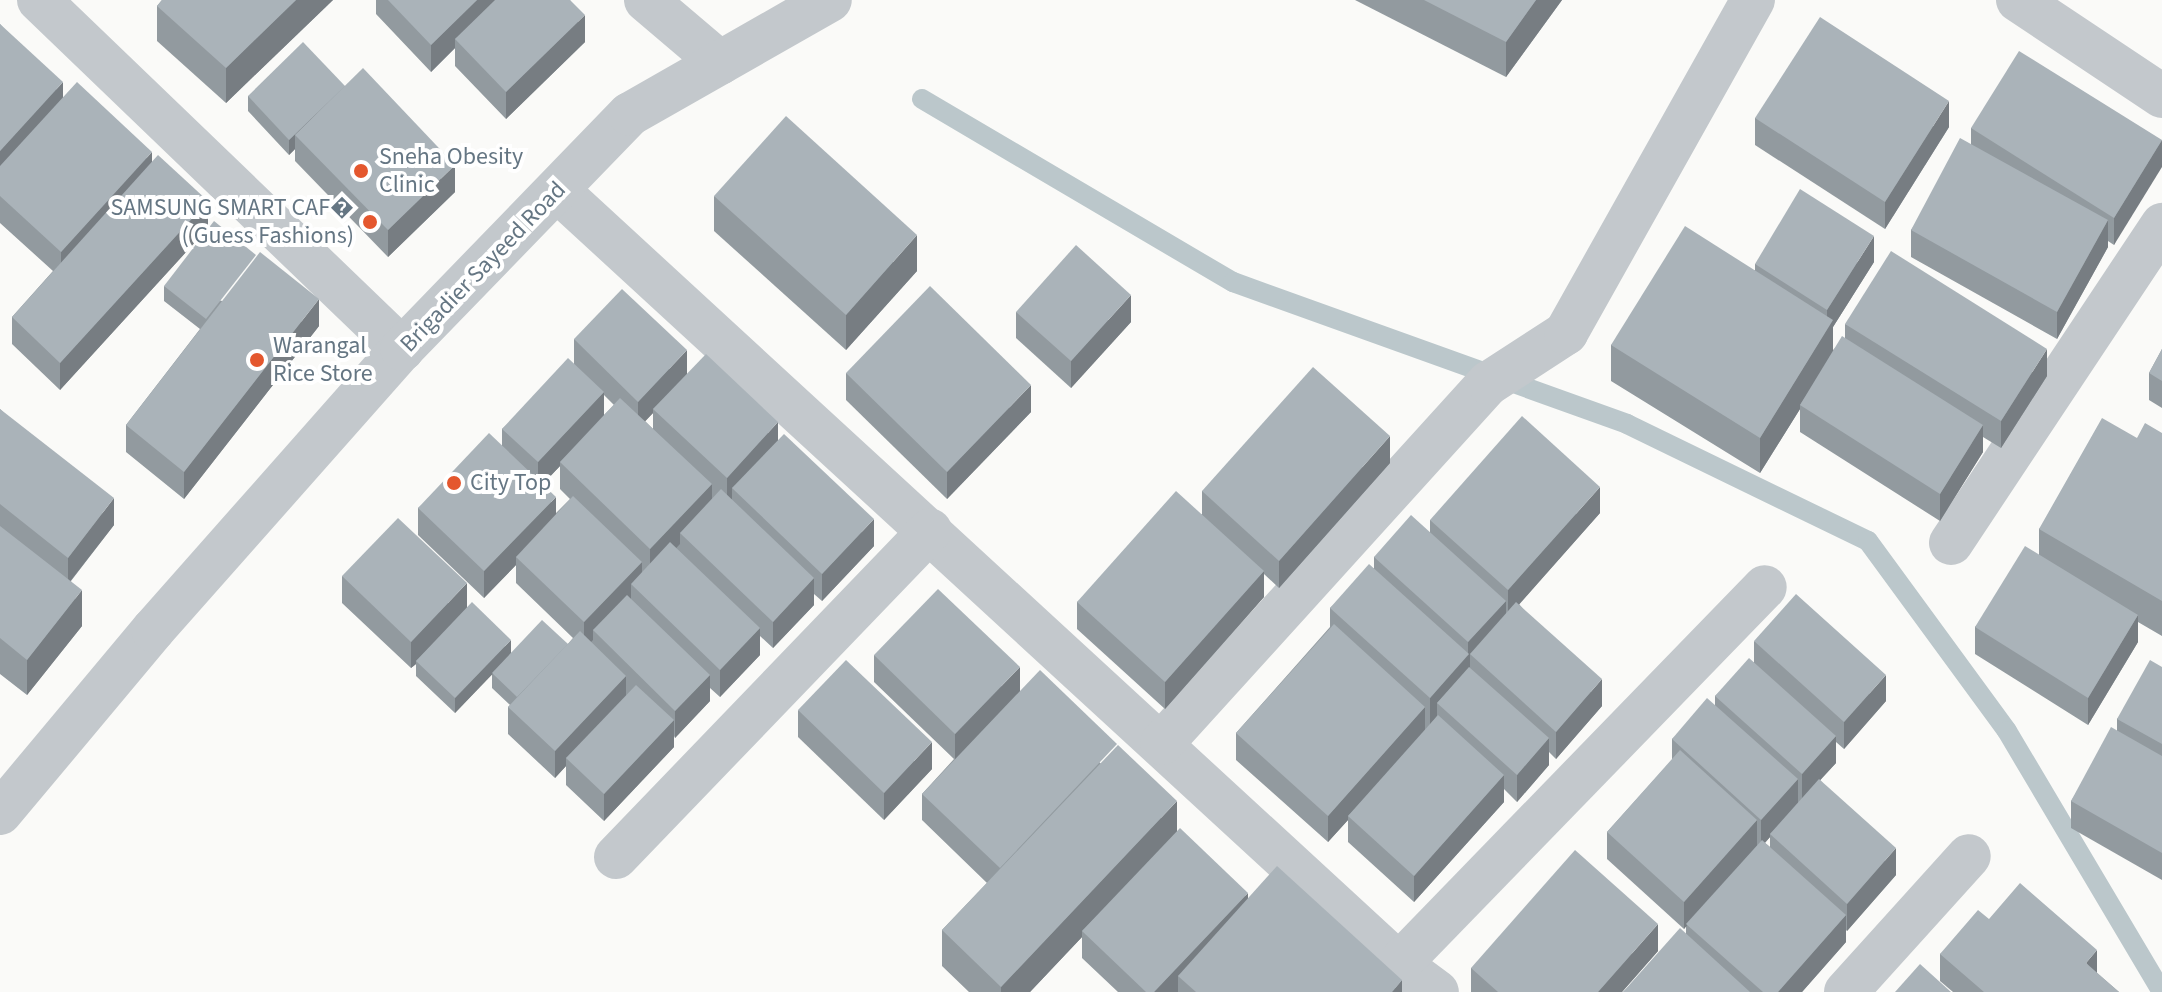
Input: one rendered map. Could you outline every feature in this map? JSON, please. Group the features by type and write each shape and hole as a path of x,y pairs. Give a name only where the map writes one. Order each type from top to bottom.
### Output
{"street":[{"path":"39,0 402,349"},
{"path":"646,0 720,63"},
{"name":"Brigadier Sayeed Road","path":"0,813 153,630 402,349 630,114 830,0"},
{"path":"1162,743 1489,383 1566,333 1753,0"},
{"path":"2018,0 2162,96"},
{"path":"558,191 1399,964 1437,992"},
{"path":"1951,543 2162,225"},
{"path":"616,857 930,531"},
{"path":"1399,964 1765,587"},
{"path":"1846,992 1969,856"}],"building":[{"path":"162,0 296,0 226,68 157,6"},
{"path":"388,0 477,0 431,45"},
{"path":"495,0 570,0 585,15 506,92 455,39"},
{"path":"1424,0 1536,0 1506,42"},
{"path":"1820,17 1949,101 1885,202 1755,118"},
{"path":"0,24 63,82 0,151"},
{"path":"303,42 345,86 289,140 248,96"},
{"path":"2019,51 2162,140 2114,218 1971,128"},
{"path":"363,68 455,165 388,230 295,135"},
{"path":"77,82 152,152 61,252 0,196 0,166"},
{"path":"786,116 917,235 846,315 714,196"},
{"path":"1960,138 2108,220 2057,312 1911,230"},
{"path":"158,155 208,201 60,363 12,317"},
{"path":"1800,189 1874,236 1827,310 1755,264"},
{"path":"214,221 256,255 206,319 164,286"},
{"path":"1685,226 1833,320 1760,438 1611,345"},
{"path":"1076,245 1131,295 1071,361 1016,312"},
{"path":"1891,251 2047,349 2001,421 1845,324"},
{"path":"260,252 319,299 184,472 126,425"},
{"path":"930,286 1031,385 947,472 846,373"},
{"path":"622,289 687,350 638,402 574,339"},
{"path":"1842,336 1983,425 1940,494 1800,405"},
{"path":"2162,349 2162,381 2149,373"},
{"path":"706,354 778,422 727,478 653,409"},
{"path":"568,358 604,392 538,462 502,429"},
{"path":"1313,367 1390,436 1279,561 1202,491"},
{"path":"620,398 712,484 650,549 560,462"},
{"path":"0,409 114,498 68,558 0,504"},
{"path":"1522,416 1600,487 1508,590 1430,520"},
{"path":"2102,418 2137,438 2145,423 2162,433 2162,601 2039,529"},
{"path":"489,433 556,497 484,571 418,508"},
{"path":"784,434 874,519 822,574 732,488"},
{"path":"721,489 814,578 773,622 680,533"},
{"path":"1176,491 1264,571 1165,682 1077,602"},
{"path":"573,496 642,562 584,622 516,557"},
{"path":"1411,515 1506,601 1468,642 1374,557"},
{"path":"398,518 467,583 411,642 342,576"},
{"path":"0,526 82,590 27,660 0,638"},
{"path":"670,542 760,628 720,670 631,584"},
{"path":"2025,546 2138,615 2088,698 1975,627"},
{"path":"1369,564 1469,654 1430,698 1330,608"},
{"path":"938,589 1020,667 955,734 874,655"},
{"path":"1796,594 1886,675 1844,722 1754,641"},
{"path":"627,595 710,675 675,711 593,630"},
{"path":"472,602 511,640 455,698 416,661"},
{"path":"1516,602 1602,679 1556,732 1470,654"},
{"path":"542,620 568,644 517,697 492,673"},
{"path":"1334,624 1425,707 1328,816 1236,733"},
{"path":"580,631 626,676 555,751 508,707"},
{"path":"1749,658 1836,736 1802,774 1715,696"},
{"path":"846,660 932,742 884,793 798,710"},
{"path":"2150,660 2162,667 2162,744 2117,719"},
{"path":"1469,667 1549,738 1517,775 1437,703"},
{"path":"1040,670 1117,744 1000,868 922,794"},
{"path":"636,685 674,720 604,794 566,758"},
{"path":"1707,698 1798,779 1761,820 1672,739"},
{"path":"1438,715 1504,775 1414,876 1348,816"},
{"path":"2111,727 2162,756 2162,853 2071,801"},
{"path":"1118,745 1177,801 1001,987 942,930"},
{"path":"1680,750 1757,820 1684,902 1607,832"},
{"path":"1819,779 1896,848 1847,904 1770,834"},
{"path":"1180,828 1248,893 1154,992 1146,992 1082,931"},
{"path":"1762,840 1846,915 1778,992 1763,992 1686,924"},
{"path":"1575,850 1658,924 1598,992 1498,992 1471,968"},
{"path":"1277,866 1402,980 1392,992 1196,992 1178,976"},
{"path":"2020,883 2097,950 2086,963 2119,992 1984,992 1940,954 1978,910 1989,919"},
{"path":"1680,928 1750,992 1623,992"},
{"path":"1920,964 1951,992 1895,992"}],"waterway":[{"path":"922,99 1233,282 1627,424 1868,541 2007,731 2162,992"}],"place":[{"name":"Sneha Obesity Clinic","path":"361,171"},
{"name":"SAMSUNG SMART CAF� ( Guess Fashions)","path":"370,222"},
{"name":"Warangal Rice Store","path":"257,360"},
{"name":"City Top","path":"454,483"}]}
